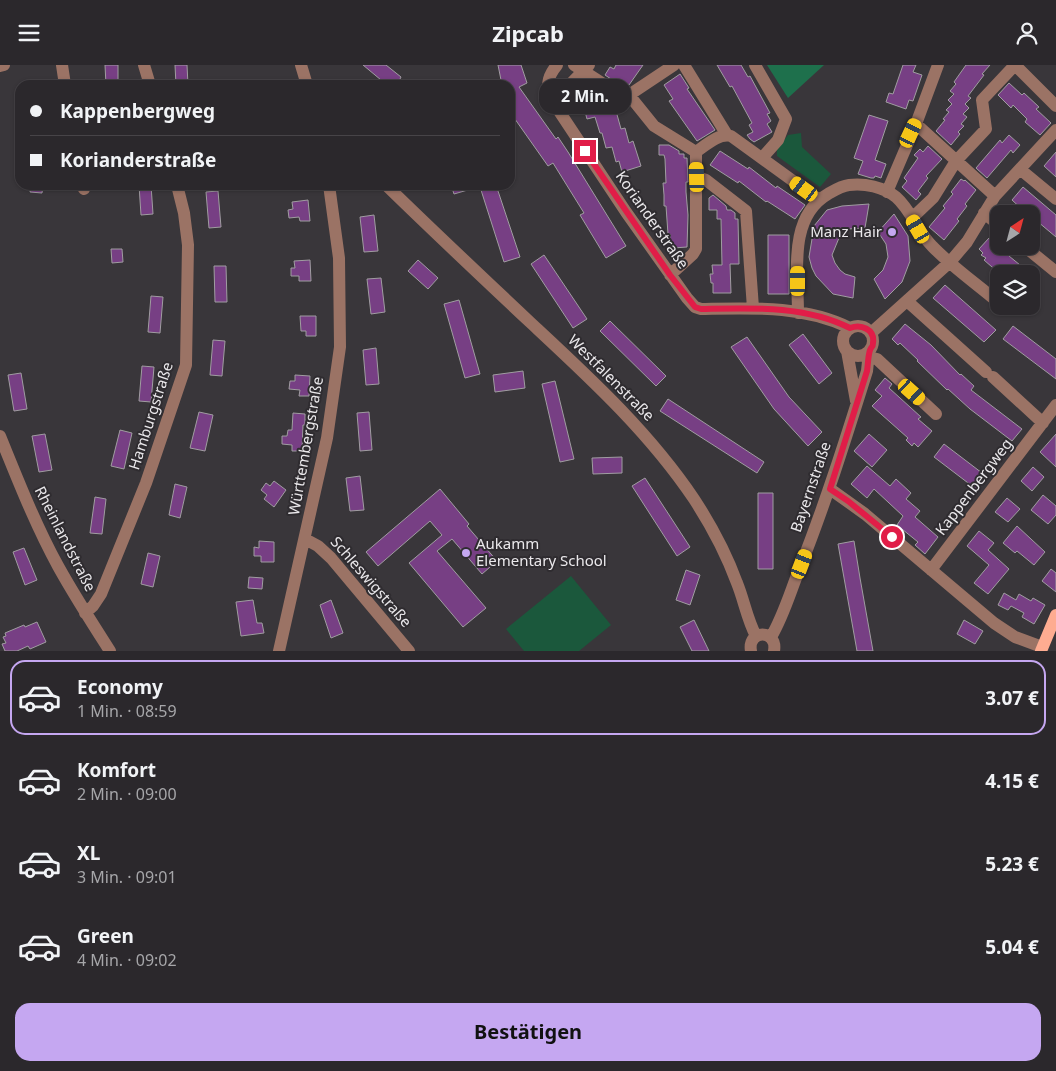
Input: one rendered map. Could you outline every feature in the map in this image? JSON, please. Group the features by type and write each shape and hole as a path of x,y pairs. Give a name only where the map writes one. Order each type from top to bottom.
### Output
{"main road":[{"path":"1041,649 1056,615"}],"street":[{"path":"0,66 4,65"},
{"path":"62,65 64,80"},
{"path":"144,65 148,80"},
{"path":"301,65 306,80"},
{"name":"Korianderstraße","path":"557,65 547,84 553,102 621,205 695,307 701,309 780,309 826,318 850,328"},
{"path":"629,95 674,65"},
{"path":"684,65 726,135"},
{"path":"755,65 786,119 778,140 762,159"},
{"path":"887,192 916,124 938,65"},
{"path":"912,218 933,198 956,161 986,129 982,100 1015,65 1056,105"},
{"path":"553,102 583,67 619,93 629,95 654,127 696,152"},
{"path":"916,124 995,196"},
{"path":"871,333 950,262 967,242 995,196 1056,130"},
{"path":"696,152 717,138 731,135 818,199"},
{"path":"670,275 696,249 696,152"},
{"path":"1021,170 1056,199"},
{"path":"697,177 706,180 746,211 753,308"},
{"path":"798,313 800,229 818,199 845,185 867,185 896,197 925,239 990,295"},
{"name":"Hamburgstraße","path":"85,613 93,606 101,594 146,483 186,365 188,245 184,213 178,190"},
{"name":"Württembergstraße","path":"279,651 327,438 340,347 338,258 330,190"},
{"name":"Westfalenstraße","path":"391,190 601,389 644,433 665,458 695,501 716,536 738,584 749,621 756,636"},
{"path":"984,213 990,218"},
{"path":"1035,255 1056,272"},
{"path":"908,301 1043,423"},
{"path":"869,354 874,343 871,333 864,327 855,326 850,328 843,339 847,351 856,356 869,354 877,359 936,414"},
{"name":"Bayernstraße","path":"847,351 856,401"},
{"name":"Bayernstraße","path":"771,637 799,572 830,489 856,401 867,371 869,354"},
{"name":"Kappenbergweg","path":"931,570 1056,405"},
{"name":"Rheinlandstraße","path":"0,436 30,510 57,564 85,613 110,651"},
{"path":"830,489 865,515 994,623 1015,637 1041,649"},
{"name":"Schleswigstraße","path":"305,539 318,546 331,558 410,651"},
{"path":"751,651 751,643 756,636 764,635 771,637 775,645 774,651"}],"green space":[{"path":"767,65 824,65 788,98"},
{"path":"801,133 802,147 831,174 820,187 777,156 777,150 788,135"},
{"path":"571,576 611,625 579,651 524,651 506,629"}],"building":[{"path":"105,65 118,65 118,80 106,80"},
{"path":"175,65 187,65 188,80 176,80"},
{"path":"363,65 386,65 401,77 401,80 381,80"},
{"path":"498,65 521,65 527,83 519,87 556,139 558,137 626,246 606,258 580,215 584,213 553,163 548,166 515,119 515,80 501,80"},
{"path":"616,65 643,65 629,85 623,81 620,85 605,75 610,67 614,69"},
{"path":"717,65 741,65 748,77 750,76 770,113 767,114 771,121 767,124 772,132 754,142 750,139 747,135 753,132 749,125 752,123 732,86 730,87"},
{"path":"903,65 916,65 913,72 922,75 913,101 909,100 906,109 886,102 889,93 893,94"},
{"path":"966,65 990,65 968,96 971,98 965,104 969,108 963,114 967,117 961,124 964,126 958,132 960,134 951,145 936,131 949,112 946,110 952,104 948,100 954,94 950,91"},
{"path":"680,74 689,88 687,89 715,130 697,141 669,101 673,99 664,85"},
{"path":"587,83 590,85 596,100 605,98 609,113 616,111 621,129 625,128 629,143 633,141 641,166 622,172 619,161 616,162 612,147 606,148 595,117 587,119 583,104 579,106 576,96 573,97 572,94 581,85"},
{"path":"1009,83 1022,95 1024,93 1039,107 1036,109 1051,123 1040,135 1025,122 1027,119 1013,105 1011,108 998,95"},
{"path":"869,115 888,121 875,160 886,164 881,178 875,176 871,178 858,174 863,161 854,158"},
{"path":"1009,135 1020,145 1013,153 1011,150 987,178 976,168 1000,140 1002,143"},
{"path":"659,145 669,145 679,151 679,154 684,154 684,158 687,158 687,247 673,248 672,243 670,243 666,206 664,206 663,183 666,183 665,159 664,155 659,155"},
{"path":"928,146 942,159 926,176 928,178 918,191 921,194 916,200 902,187 907,181 904,178 918,158 914,155 920,149 923,152"},
{"path":"720,151 748,169 749,167 776,188 777,186 805,205 795,219 766,202 739,181 738,183 710,165"},
{"path":"1056,152 1056,177 1044,166"},
{"path":"961,179 965,180 976,190 965,204 967,206 957,219 959,221 944,240 929,227 945,208 943,206 953,194 951,192"},
{"path":"1023,187 1056,215 1056,237 1040,224 1040,205 1017,205 1012,200"},
{"path":"30,190 42,190 42,193 30,192"},
{"path":"139,190 151,190 153,214 141,215"},
{"path":"453,190 468,190 454,194"},
{"path":"481,190 498,190 520,257 504,262"},
{"path":"218,191 221,227 209,228 206,192"},
{"path":"713,195 726,206 727,210 735,213 735,219 738,219 739,264 730,264 731,293 713,293 713,283 711,283 712,265 722,265 721,219 717,219 717,210 709,210 709,198"},
{"path":"308,200 310,221 300,221 299,217 289,218 288,210 293,209 292,202"},
{"path":"869,204 865,228 848,229 841,233 832,255 840,270 845,274 855,277 853,298 833,294 816,276 812,268 809,257 812,239 813,235 819,235 814,232 814,226 827,210 842,206"},
{"path":"894,214 908,236 910,261 902,282 885,299 874,279 883,270 888,257 886,244 878,232"},
{"path":"374,215 378,251 364,252 360,217"},
{"path":"768,235 789,235 789,294 768,294"},
{"path":"989,238 990,255 1010,255 1020,265 990,265 984,260 986,258 981,255 983,253 979,249"},
{"path":"111,249 122,249 123,262 112,263"},
{"path":"544,255 587,319 573,328 531,264"},
{"path":"310,260 311,281 299,281 299,276 291,276 291,268 295,268 294,261"},
{"path":"418,260 438,278 428,289 408,271"},
{"path":"214,266 226,266 227,302 215,302"},
{"path":"381,278 385,312 371,314 367,279"},
{"path":"945,285 996,330 984,342 933,298"},
{"path":"151,296 163,297 160,333 148,332"},
{"path":"459,300 480,374 465,378 444,304"},
{"path":"300,316 316,316 316,336 306,336 306,331 301,331"},
{"path":"610,321 666,376 656,386 600,331"},
{"path":"905,324 931,345 960,375 974,386 971,390 1022,429 1012,441 947,390 900,343 898,345 892,339"},
{"path":"1013,326 1056,359 1056,379 1003,339"},
{"path":"803,334 832,373 819,384 789,345"},
{"path":"747,337 789,397 822,432 808,446 774,409 731,347"},
{"path":"213,340 225,341 222,376 210,375"},
{"path":"376,348 379,384 366,385 363,350"},
{"path":"142,366 154,367 151,402 139,401"},
{"path":"523,371 525,388 495,392 493,375"},
{"path":"21,373 27,409 14,411 8,375"},
{"path":"295,375 310,376 309,396 299,396 300,390 289,389 290,381 295,381"},
{"path":"885,378 892,384 889,388 921,417 918,419 932,431 918,447 914,443 912,446 906,440 908,438 872,406 882,396 875,390"},
{"path":"555,381 574,459 560,462 542,384"},
{"path":"668,399 764,462 757,473 660,411"},
{"path":"199,412 213,415 205,451 190,448"},
{"path":"369,412 372,450 360,451 357,413"},
{"path":"293,413 305,414 302,451 292,451 292,445 282,444 282,436 287,436 288,430 292,430"},
{"path":"120,430 132,433 124,469 111,466"},
{"path":"45,434 52,470 39,472 32,436"},
{"path":"869,434 887,450 872,467 854,451"},
{"path":"1056,434 1056,467 1040,452"},
{"path":"944,444 986,476 976,489 934,457"},
{"path":"622,457 622,473 593,474 592,458"},
{"path":"867,466 890,486 896,479 911,493 906,499 920,511 915,517 938,537 925,554 915,545 918,542 897,525 903,516 874,489 867,498 851,484"},
{"path":"1033,467 1044,477 1032,491 1021,481"},
{"path":"360,476 364,510 350,511 346,478"},
{"path":"645,478 690,547 677,556 632,486"},
{"path":"274,481 286,490 274,507 264,499 267,495 261,490 266,483 270,486"},
{"path":"175,484 187,487 180,518 169,515"},
{"path":"440,489 469,524 467,526 497,561 482,574 452,539 437,551 486,608 463,627 409,563 442,535 430,521 378,566 366,552"},
{"path":"758,493 773,493 773,569 758,569"},
{"path":"1043,495 1056,506 1056,515 1048,524 1031,510"},
{"path":"95,497 106,499 102,534 90,533"},
{"path":"1007,498 1020,509 1008,522 995,512"},
{"path":"1017,526 1045,552 1034,565 1017,551 1015,553 1003,543"},
{"path":"979,531 994,543 988,550 1009,569 988,594 974,583 989,565 967,546"},
{"path":"259,541 274,542 274,562 261,562 261,556 254,556 254,547 259,548"},
{"path":"854,541 873,651 857,651 838,544"},
{"path":"24,548 37,580 25,585 13,552"},
{"path":"148,553 160,556 153,587 141,584"},
{"path":"1051,569 1056,573 1056,592 1042,581"},
{"path":"686,570 700,575 690,605 676,600"},
{"path":"249,577 263,578 262,589 248,588"},
{"path":"1004,593 1016,600 1019,594 1031,601 1033,598 1045,605 1034,624 1022,617 1024,613 1011,606 1008,610 998,605"},
{"path":"253,600 257,623 262,623 264,633 241,636 236,602"},
{"path":"331,600 343,633 331,638 320,605"},
{"path":"694,620 709,651 692,651 680,627"},
{"path":"964,620 983,631 975,644 957,634"},
{"path":"37,622 46,642 30,649 28,646 17,651 5,651 2,644 6,643 3,637 6,636 5,633"}],"place":[{"name":"Manz Hair","path":"892,232"},
{"name":"Aukamm Elementary School","path":"466,553"}],"route":[{"path":"585,151 670,275 695,307 701,309 780,309 826,318 850,328 860,326 868,329 874,343 869,351 867,371 856,401 830,489 848,501 892,537"}]}
